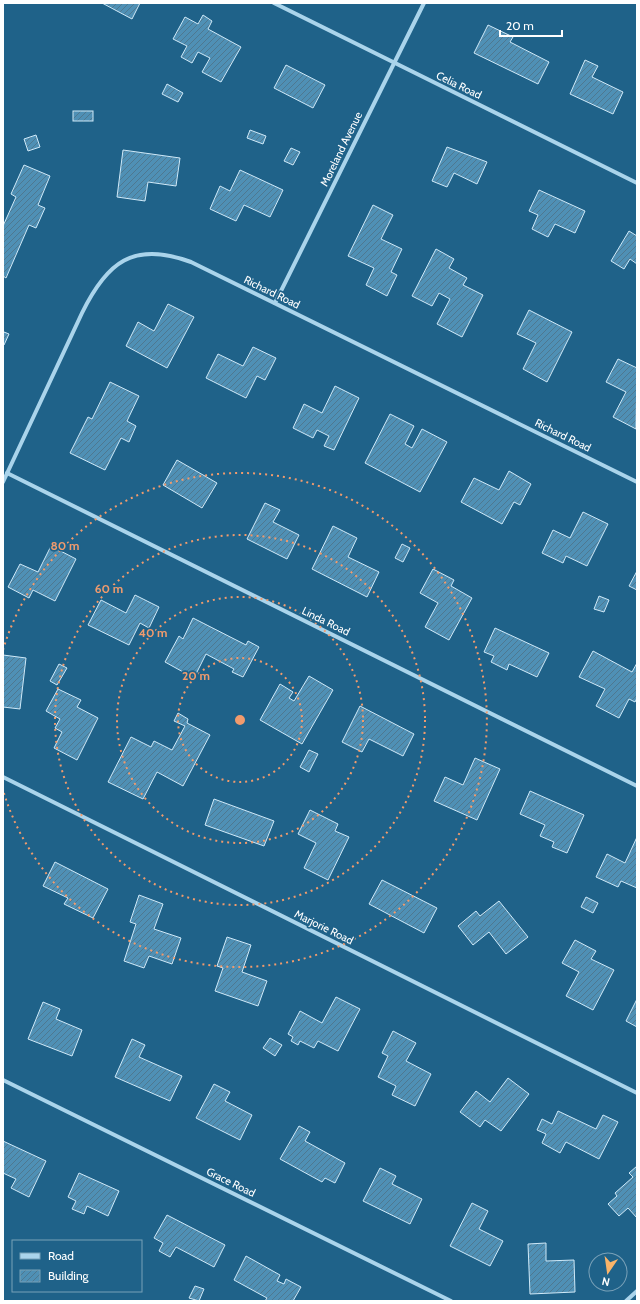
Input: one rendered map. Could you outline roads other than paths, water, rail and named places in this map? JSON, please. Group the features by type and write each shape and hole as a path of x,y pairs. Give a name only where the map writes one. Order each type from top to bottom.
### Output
{"street":[{"name":"Celia Road","path":"274,3 637,183"},
{"name":"Moreland Avenue","path":"275,304 424,3"},
{"name":"Richard Road","path":"3,482 88,299 105,275 115,265 127,259 139,255 166,254 191,262 637,482"},
{"name":"Linda Road","path":"7,473 637,786"},
{"name":"Marjorie Road","path":"3,777 637,1093"},
{"name":"Grace Road","path":"3,1080 451,1301"},
{"path":"626,1301 637,1291"}]}
